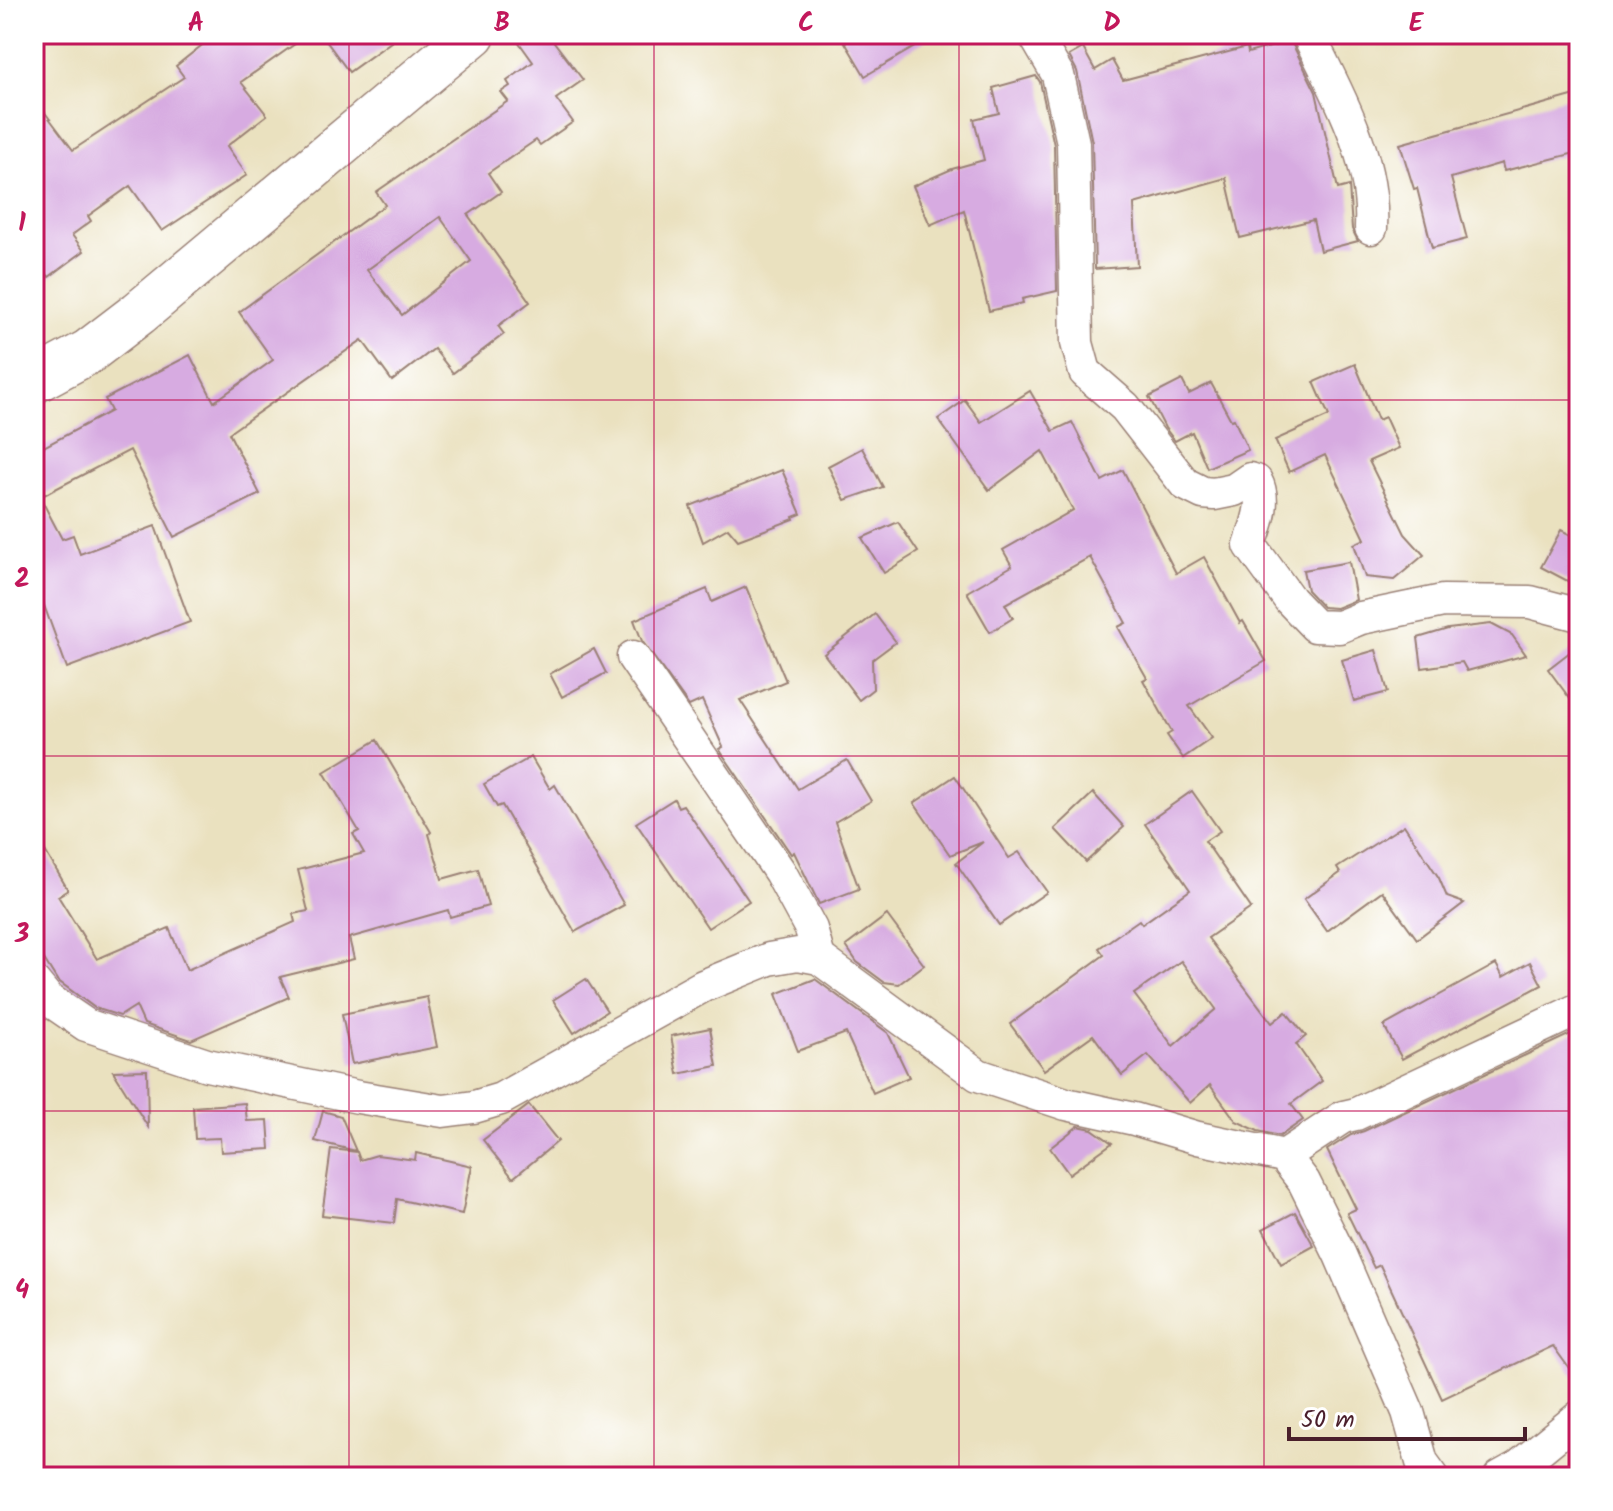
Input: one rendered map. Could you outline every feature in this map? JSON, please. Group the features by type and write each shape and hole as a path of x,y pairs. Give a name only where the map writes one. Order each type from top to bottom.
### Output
{"main road":[{"path":"34,381 88,352 139,313 473,34"}],"street":[{"path":"1034,34 1058,75 1073,143 1077,343 1085,372 1125,407 1185,484 1203,493 1214,494 1234,490 1250,479 1256,481 1260,489 1261,512 1250,545 1290,600 1315,626 1339,627 1361,618 1443,601 1530,602 1579,615"},
{"path":"1308,34 1346,109 1372,201 1371,228"},
{"path":"633,657 780,872 811,929 819,958"},
{"path":"34,982 48,999 86,1025 132,1043 207,1065 358,1097 443,1111 501,1099 716,981 769,959 798,954 819,958 978,1075 1066,1104 1134,1119 1198,1138 1284,1156 1304,1182 1340,1255 1408,1412 1422,1462 1433,1477"},
{"path":"1284,1156 1343,1117 1356,1114 1579,1009"},
{"path":"1500,1477 1518,1467 1579,1417"}],"building":[{"path":"216,34 309,34 241,82 267,115 227,146 247,175 162,231 130,186 88,216 91,221 72,235 84,251 49,277 34,257 34,98 73,150 184,77 176,66"},
{"path":"321,34 402,34 349,72"},
{"path":"513,34 548,34 583,80 556,99 573,122 540,145 536,140 488,173 501,192 468,215 530,302 498,326 504,334 453,373 434,349 392,381 362,340 229,433 260,494 174,537 130,450 40,497 62,539 73,535 80,554 155,526 190,622 67,668 34,578 34,452 111,411 105,399 190,355 214,402 273,360 239,312 385,205 376,192 508,101 501,92 510,86 507,81 533,62","holes":["440,217 471,261 402,315 367,270"]},
{"path":"840,34 937,34 865,76"},
{"path":"1291,41 1316,92 1338,189 1349,186 1352,229 1358,241 1320,251 1313,220 1240,238 1226,178 1134,204 1137,266 1095,269 1092,142 1077,71 1069,56 1083,48 1095,70 1112,60 1123,80 1247,47 1248,53"},
{"path":"1036,76 1054,145 1057,291 989,311 964,210 930,225 913,186 952,169 984,160 974,119 999,113 993,88"},
{"path":"1579,94 1579,152 1504,171 1502,163 1451,178 1467,239 1432,248 1417,188 1414,189 1400,144"},
{"path":"1355,364 1378,420 1385,417 1399,448 1369,461 1405,534 1424,555 1394,580 1365,577 1354,544 1365,539 1325,455 1289,472 1275,440 1329,416 1314,382"},
{"path":"1182,380 1189,394 1211,383 1231,420 1234,419 1248,450 1207,468 1192,432 1175,441 1149,397"},
{"path":"1030,391 1053,431 1072,422 1102,481 1123,470 1176,573 1204,557 1240,623 1243,621 1266,661 1189,706 1212,738 1183,758 1167,735 1172,732 1143,680 1147,678 1118,627 1126,623 1090,557 1005,604 1013,618 990,632 967,592 1012,566 1003,550 1073,510 1042,451 989,490 938,419 965,400 981,422"},
{"path":"862,448 883,487 845,500 828,466"},
{"path":"782,470 801,514 738,540 728,528 703,542 690,506"},
{"path":"898,522 918,552 884,573 862,538"},
{"path":"1561,530 1579,539 1579,587 1541,567"},
{"path":"1349,562 1356,600 1336,608 1323,607 1307,590 1303,570"},
{"path":"746,587 786,681 740,700 798,789 847,760 871,801 835,822 859,889 819,904 794,852 791,854 719,749 723,747 702,700 689,706 642,641 634,620 707,589 712,602"},
{"path":"875,614 896,642 872,660 873,689 859,700 824,654"},
{"path":"1491,624 1512,635 1526,655 1467,671 1462,662 1422,668 1418,638 1448,629"},
{"path":"1579,645 1579,711 1548,669"},
{"path":"594,649 606,673 562,697 550,674"},
{"path":"1376,650 1388,692 1354,701 1342,660"},
{"path":"377,740 431,832 429,834 442,879 478,869 488,906 450,917 448,910 349,938 354,959 280,977 289,997 191,1040 144,1024 136,1006 120,1016 95,1008 57,980 34,943 34,832 68,890 58,896 97,959 169,928 187,970 295,922 293,914 308,911 298,870 364,853 353,834 359,831 324,772"},
{"path":"531,757 550,789 555,785 624,905 575,932 502,805 497,807 484,784"},
{"path":"955,776 1009,858 1019,852 1047,892 999,925 956,863 983,842 950,855 914,803"},
{"path":"1192,791 1220,831 1205,841 1251,908 1208,938 1272,1023 1286,1012 1306,1036 1296,1044 1322,1081 1291,1104 1303,1120 1280,1136 1236,1121 1210,1085 1190,1103 1148,1055 1122,1075 1093,1035 1044,1070 1010,1024 1104,955 1099,948 1139,920 1142,924 1190,890 1145,824","holes":["1181,961 1216,1009 1173,1046 1134,994"]},
{"path":"1093,793 1124,827 1086,862 1055,829"},
{"path":"674,799 678,807 683,805 749,901 708,928 636,823"},
{"path":"1404,825 1439,878 1447,897 1464,903 1417,939 1382,891 1327,931 1304,899 1340,873 1337,868"},
{"path":"887,915 924,965 899,984 884,982 857,962 846,946"},
{"path":"1530,962 1542,985 1402,1059 1384,1026 1496,964 1503,977"},
{"path":"586,979 607,1011 574,1033 553,1000"},
{"path":"815,979 888,1033 909,1077 873,1093 846,1033 798,1051 776,994"},
{"path":"427,997 437,1047 352,1064 342,1014"},
{"path":"710,1028 717,1066 678,1074 671,1036"},
{"path":"1579,1030 1579,1256 1569,1262 1579,1285 1579,1382 1553,1346 1442,1399 1380,1265 1374,1268 1347,1213 1356,1209 1327,1150 1351,1135"},
{"path":"147,1070 148,1127 113,1071"},
{"path":"245,1103 247,1121 268,1120 270,1149 221,1152 220,1138 195,1139 193,1107"},
{"path":"529,1105 558,1141 513,1178 483,1140"},
{"path":"323,1111 341,1116 356,1151 315,1141"},
{"path":"1078,1126 1092,1129 1112,1143 1069,1174 1050,1148"},
{"path":"331,1149 357,1152 360,1160 377,1155 415,1160 416,1153 472,1166 462,1214 397,1199 394,1223 322,1215"},
{"path":"1295,1212 1314,1246 1281,1264 1263,1229"}]}
